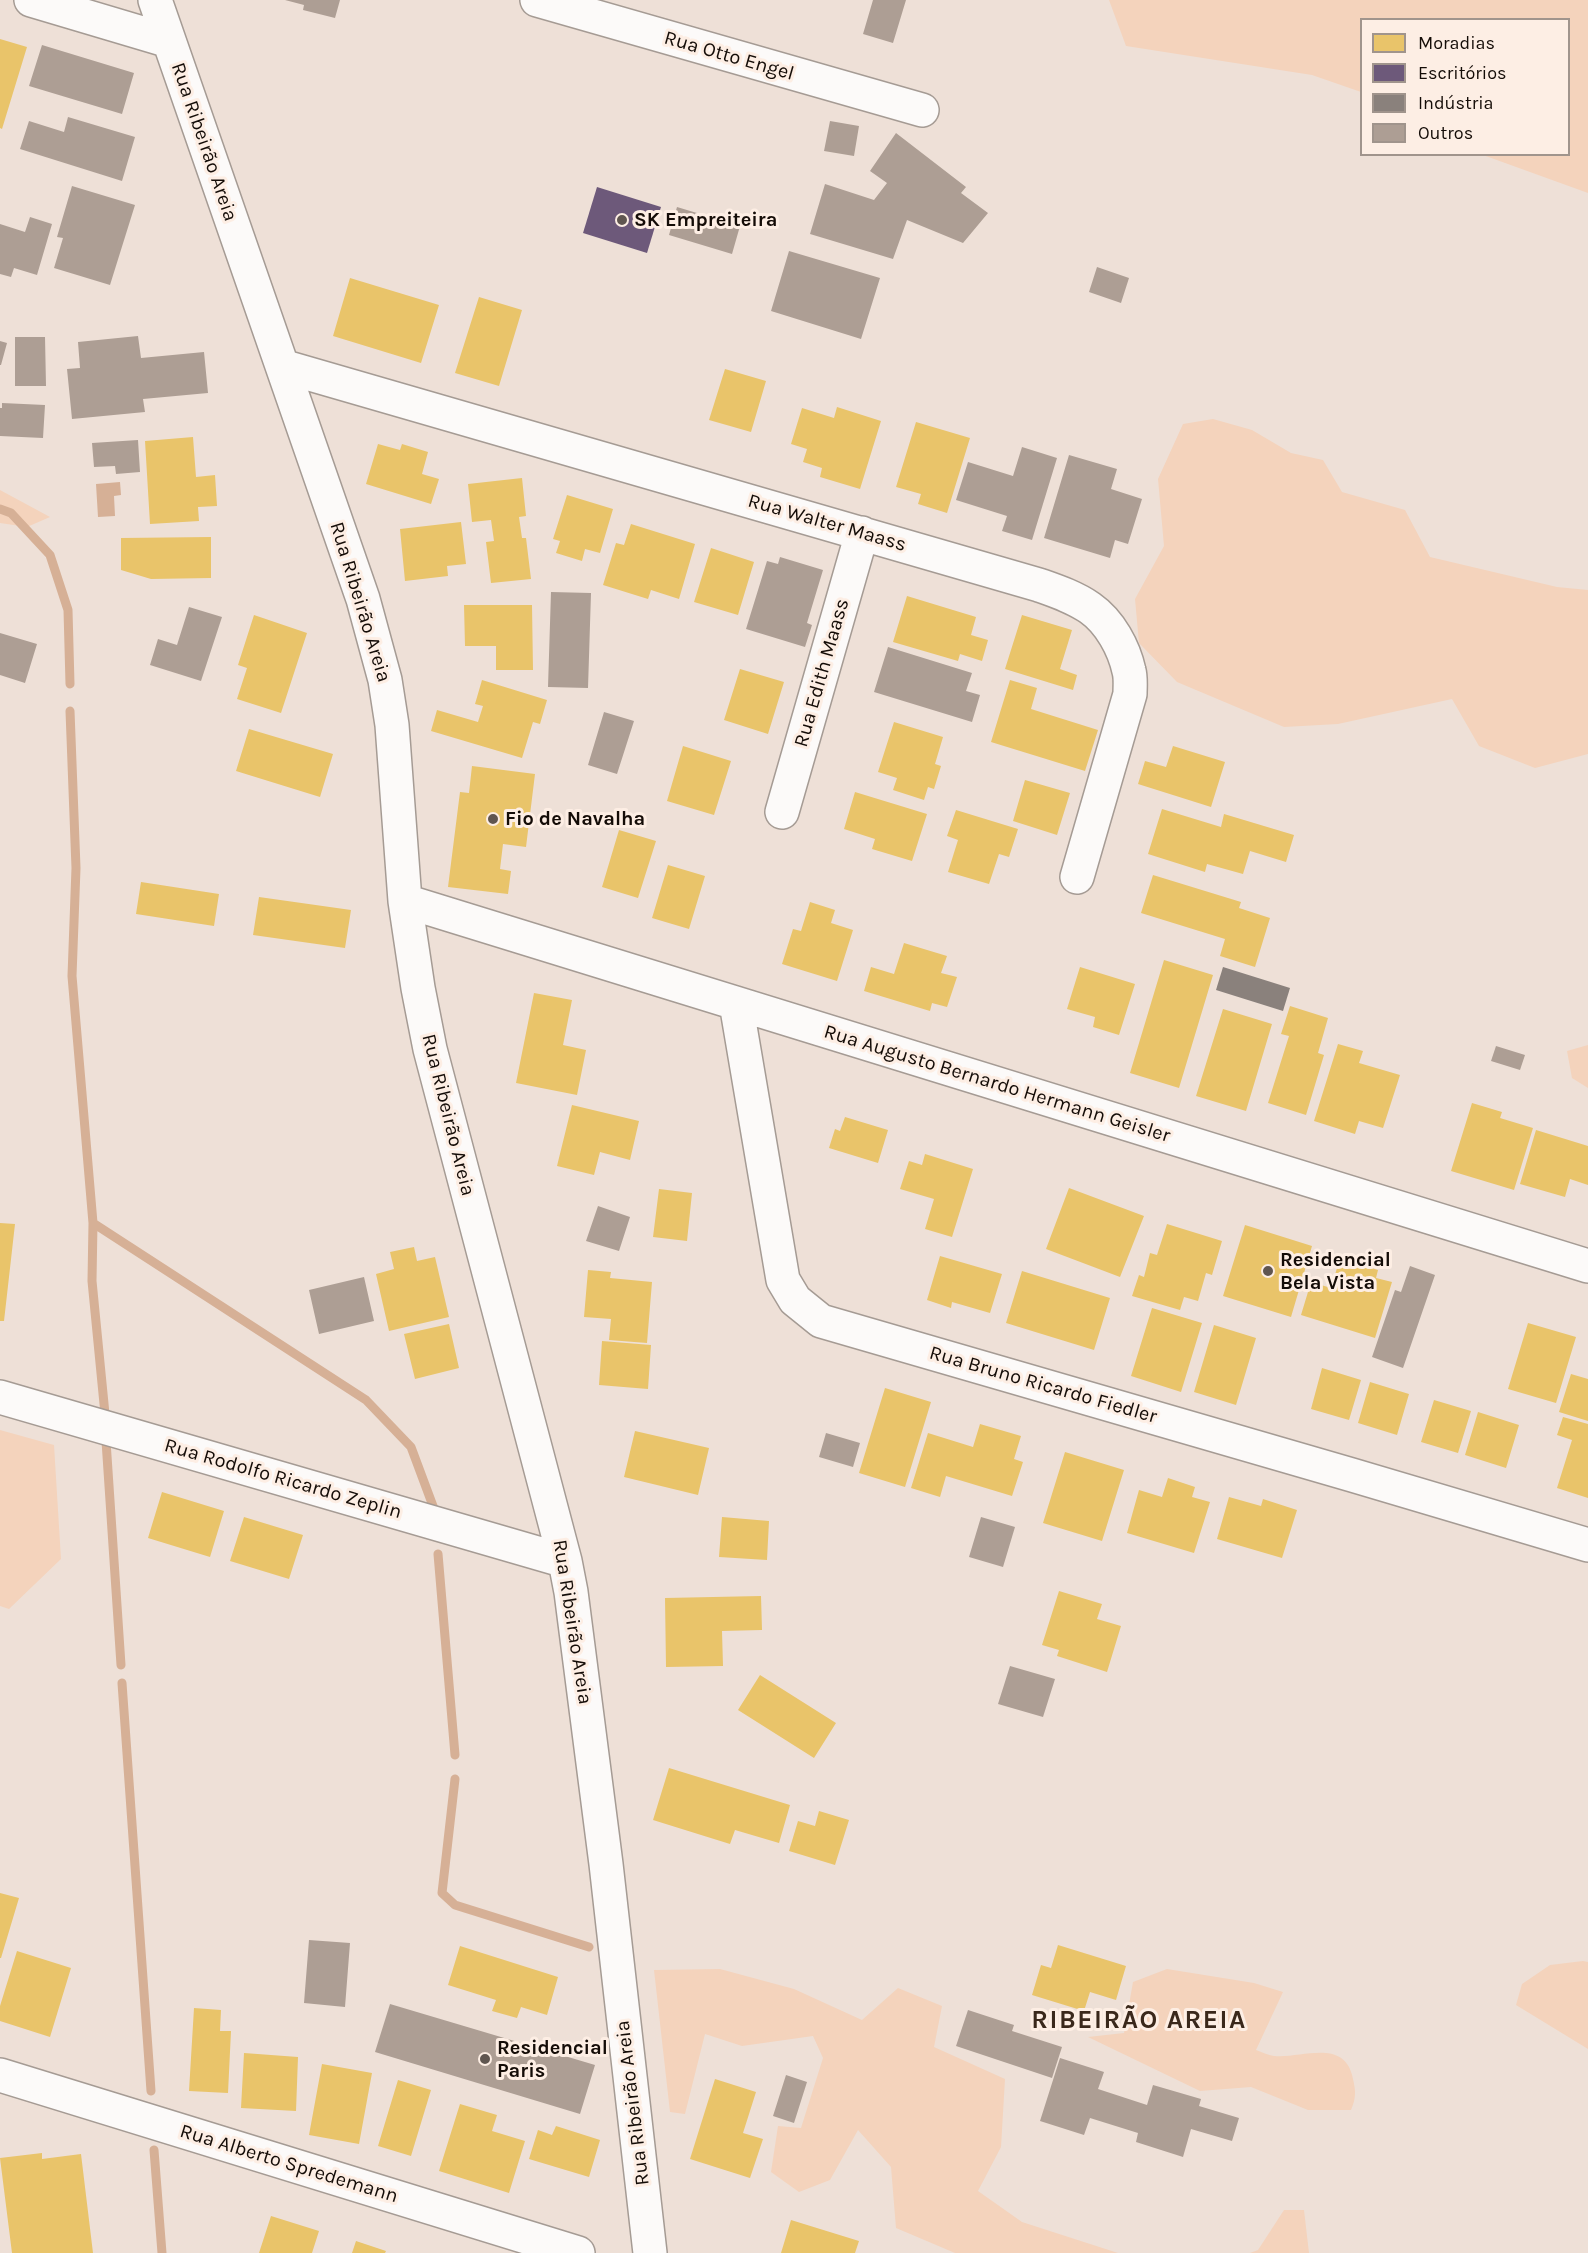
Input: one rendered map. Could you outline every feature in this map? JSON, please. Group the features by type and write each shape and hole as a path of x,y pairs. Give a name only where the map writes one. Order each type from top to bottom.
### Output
{"street":[{"path":"32,0 169,41"},
{"name":"Rua Ribeirão Areia","path":"155,0 363,599 385,680 396,760 405,902 430,1049 565,1561 571,1592 606,1864 650,2253"},
{"name":"Rua Otto Engel","path":"537,0 922,110"},
{"name":"Rua Walter Maass","path":"282,366 1039,585 1067,595 1091,609 1109,626 1122,650 1130,673 1130,694 1077,877"},
{"name":"Rua Edith Maass","path":"782,812 862,533"},
{"name":"Rua Augusto Bernardo Hermann Geisler","path":"405,902 1588,1266"},
{"name":"Rua Bruno Ricardo Fiedler","path":"736,1003 783,1280 795,1300 821,1321 1588,1545"},
{"name":"Rua Rodolfo Ricardo Zeplin","path":"0,1397 565,1561"},
{"name":"Rua Alberto Spredemann","path":"0,2075 578,2253"}],"shaded area":[{"path":"1109,0 1588,0 1588,193 1486,156 1570,156 1570,18 1360,18 1360,92 1312,75 1126,46"},
{"path":"1213,419 1252,430 1291,453 1323,460 1342,492 1405,510 1430,557 1557,587 1588,590 1588,754 1535,768 1479,746 1452,699 1338,724 1284,727 1177,682 1139,643 1135,599 1164,546 1158,479 1183,424"},
{"path":"120,482 121,495 114,496 115,516 98,517 96,484"},
{"path":"0,490 50,517 27,527 0,523"},
{"path":"1588,1045 1588,1088 1572,1078 1567,1051"},
{"path":"0,1430 54,1445 61,1559 9,1609 0,1606"},
{"path":"1588,1962 1588,2049 1516,2005 1522,1984 1550,1965"},
{"path":"720,1969 794,1989 862,2020 898,1988 942,2006 934,2047 1005,2079 1001,2147 978,2191 1022,2222 1118,2253 955,2253 896,2228 891,2167 858,2130 830,2180 799,2192 771,2172 778,2126 801,2128 823,2058 813,2036 742,2046 705,2034 685,2114 670,2112 654,1970"},
{"path":"1167,1969 1254,1983 1283,1992 1256,2050 1274,2056 1321,2053 1341,2058 1348,2066 1354,2084 1355,2098 1351,2110 1308,2110 1251,2087 1200,2091 1088,2037 1124,2033 1133,1982"},
{"path":"1284,2210 1304,2210 1309,2253 1250,2253 1258,2250"}],"building: Moradias":[{"path":"0,39 27,47 2,129 0,128"},
{"path":"350,278 439,305 421,363 333,336"},
{"path":"479,297 522,310 499,386 455,373"},
{"path":"725,369 766,381 751,432 709,420"},
{"path":"837,407 881,421 860,489 820,477 822,468 803,462 807,449 791,444 802,408 834,418"},
{"path":"916,422 970,438 947,513 918,504 921,494 896,487"},
{"path":"193,437 196,477 215,475 217,506 198,507 199,521 150,524 145,441"},
{"path":"378,444 400,450 402,444 428,452 422,474 439,479 431,504 366,484"},
{"path":"522,478 526,516 519,517 522,538 526,538 531,579 491,583 486,542 494,541 491,520 472,522 468,484"},
{"path":"567,495 613,509 600,553 585,549 582,561 556,553 560,541 553,539"},
{"path":"461,522 466,564 447,566 448,576 405,581 400,529"},
{"path":"631,524 695,544 679,599 651,590 648,599 603,585 616,543 624,545"},
{"path":"211,537 211,578 151,579 121,570 121,538"},
{"path":"711,548 754,562 738,615 694,602"},
{"path":"907,596 976,617 971,635 988,640 982,661 960,654 958,661 893,642"},
{"path":"464,605 532,605 533,670 496,670 496,646 465,646"},
{"path":"254,615 307,633 281,713 237,699 247,668 238,665"},
{"path":"1022,615 1072,630 1060,669 1077,675 1073,690 1005,669"},
{"path":"740,669 784,682 768,734 724,720"},
{"path":"482,680 547,700 540,724 533,722 522,758 431,731 437,710 478,722 483,706 475,704"},
{"path":"1010,680 1037,688 1031,709 1098,730 1085,771 991,742"},
{"path":"894,722 943,737 935,764 941,766 934,789 928,787 924,800 893,790 897,778 878,772"},
{"path":"249,729 333,754 320,797 236,771"},
{"path":"683,746 731,761 714,815 667,801"},
{"path":"1173,746 1225,762 1211,807 1138,784 1145,761 1166,767"},
{"name":"Fio de Navalha","path":"472,766 535,774 526,847 503,844 500,869 511,871 508,894 448,887 460,792 469,793"},
{"path":"1025,780 1070,793 1057,835 1013,821"},
{"path":"855,792 927,814 912,861 872,849 875,839 844,829"},
{"path":"1162,809 1221,827 1224,814 1294,835 1286,862 1250,851 1243,874 1207,864 1205,872 1148,854"},
{"path":"956,810 1018,829 1009,857 999,854 989,884 948,872 958,840 947,836"},
{"path":"619,830 656,841 638,898 602,887"},
{"path":"668,865 705,876 689,929 652,918"},
{"path":"1153,875 1241,902 1239,908 1270,918 1255,967 1220,956 1225,939 1141,913"},
{"path":"141,882 219,894 214,926 136,914"},
{"path":"259,897 351,910 345,948 253,935"},
{"path":"810,902 835,910 831,923 853,930 837,981 782,964 793,929 801,931"},
{"path":"904,943 947,956 941,973 957,977 947,1007 932,1003 930,1011 864,991 871,967 894,974"},
{"path":"1164,960 1213,975 1179,1088 1130,1073"},
{"path":"1080,967 1135,984 1119,1035 1093,1027 1095,1017 1067,1009"},
{"path":"534,993 572,1000 563,1045 586,1050 577,1095 516,1083"},
{"path":"1290,1006 1328,1018 1318,1053 1324,1055 1306,1115 1268,1103 1289,1036 1281,1034"},
{"path":"1223,1009 1272,1024 1246,1111 1196,1096"},
{"path":"1338,1044 1363,1051 1359,1063 1400,1075 1383,1128 1359,1121 1355,1134 1314,1121"},
{"path":"1472,1103 1502,1112 1500,1118 1533,1128 1514,1190 1451,1171"},
{"path":"572,1105 639,1121 630,1160 600,1152 594,1175 557,1166"},
{"path":"845,1117 888,1130 878,1163 829,1148 835,1129 840,1131"},
{"path":"1536,1130 1588,1146 1588,1185 1570,1179 1565,1197 1520,1184"},
{"path":"925,1154 973,1169 952,1237 925,1229 934,1199 900,1189 909,1161 922,1165"},
{"path":"1069,1188 1144,1216 1120,1277 1046,1249"},
{"path":"659,1189 692,1193 687,1241 653,1237"},
{"path":"0,1223 15,1224 4,1321 0,1321"},
{"path":"1167,1224 1222,1241 1212,1275 1206,1273 1198,1301 1184,1297 1180,1310 1132,1296 1139,1275 1144,1277 1150,1253 1157,1255"},
{"name":"Residencial Bela Vista","path":"1245,1225 1312,1246 1291,1317 1223,1296"},
{"path":"414,1247 417,1261 435,1257 449,1317 389,1331 376,1274 394,1269 390,1252"},
{"path":"940,1256 1002,1274 990,1313 952,1302 951,1308 927,1300"},
{"path":"1340,1258 1378,1270 1376,1278 1392,1282 1375,1338 1301,1315 1311,1282 1331,1288"},
{"path":"588,1270 611,1272 610,1278 652,1282 647,1343 609,1340 611,1319 584,1317"},
{"path":"1022,1271 1110,1298 1094,1350 1006,1323"},
{"path":"1152,1308 1202,1323 1181,1392 1131,1376"},
{"path":"1528,1323 1576,1337 1556,1403 1508,1389"},
{"path":"449,1324 459,1368 415,1379 404,1334"},
{"path":"1214,1325 1256,1338 1236,1405 1194,1392"},
{"path":"602,1341 651,1345 648,1389 599,1385"},
{"path":"1322,1368 1361,1380 1349,1420 1311,1409"},
{"path":"1571,1374 1588,1379 1588,1421 1559,1412"},
{"path":"1370,1382 1409,1394 1397,1435 1358,1423"},
{"path":"885,1388 931,1402 905,1487 859,1473"},
{"path":"1434,1400 1471,1411 1458,1453 1421,1442"},
{"path":"1478,1412 1519,1425 1506,1468 1465,1455"},
{"path":"1563,1417 1588,1424 1588,1498 1557,1488 1572,1440 1557,1435"},
{"path":"980,1424 1021,1436 1014,1459 1023,1462 1012,1496 946,1476 940,1497 911,1488 928,1433 973,1447"},
{"path":"635,1431 709,1448 698,1495 624,1477"},
{"path":"1065,1452 1124,1470 1102,1541 1043,1523"},
{"path":"1168,1478 1195,1487 1192,1497 1210,1502 1194,1553 1127,1533 1139,1490 1162,1497"},
{"path":"162,1492 224,1511 210,1557 148,1538"},
{"path":"1229,1497 1261,1506 1263,1499 1297,1510 1282,1558 1217,1539"},
{"path":"244,1517 303,1535 289,1579 230,1561"},
{"path":"722,1517 769,1521 767,1560 719,1557"},
{"path":"1059,1591 1102,1604 1097,1619 1121,1626 1107,1672 1057,1656 1059,1650 1042,1645"},
{"path":"761,1596 762,1630 722,1631 723,1666 666,1667 665,1598"},
{"path":"760,1675 836,1723 814,1758 738,1710"},
{"path":"669,1768 790,1805 779,1843 735,1830 730,1844 653,1820"},
{"path":"819,1811 849,1820 835,1865 789,1851 798,1821 815,1826"},
{"path":"0,1893 19,1898 1,1958 0,1958"},
{"path":"1058,1945 1126,1966 1116,2000 1090,1992 1084,2011 1032,1995 1041,1965 1051,1968"},
{"path":"460,1946 558,1977 547,2015 521,2007 517,2018 492,2011 496,2000 448,1985"},
{"path":"17,1951 71,1968 50,2037 0,2021 0,2006"},
{"path":"194,2008 221,2010 220,2031 231,2031 228,2093 189,2091"},
{"path":"244,2053 298,2057 296,2111 241,2108"},
{"path":"322,2064 372,2073 359,2144 309,2135"},
{"path":"715,2079 756,2092 743,2133 763,2139 750,2178 690,2159"},
{"path":"398,2080 431,2090 411,2156 378,2146"},
{"path":"460,2104 497,2115 492,2131 525,2141 509,2193 439,2171"},
{"path":"556,2126 600,2140 589,2177 529,2159 538,2130 552,2135"},
{"path":"42,2153 42,2159 81,2154 93,2253 12,2253 0,2158"},
{"path":"271,2216 319,2231 312,2253 259,2253"},
{"path":"791,2220 859,2241 855,2253 781,2253"},
{"path":"356,2241 386,2251 385,2253 352,2253"}],"building: Escritórios":[{"name":"SK Empreiteira","path":"597,187 661,207 647,253 583,233"}],"building: Indústria":[{"path":"1223,967 1290,988 1283,1011 1216,990"}],"building: Outros":[{"path":"285,0 340,0 335,18 303,10 304,5"},
{"path":"873,0 906,0 893,43 863,34"},
{"path":"42,45 134,73 122,114 29,86"},
{"path":"68,117 135,137 122,181 20,149 29,121 64,132"},
{"path":"830,121 859,126 854,156 824,151"},
{"path":"896,133 966,187 961,193 988,213 963,243 907,220 893,259 810,234 825,184 874,200 887,183 870,171"},
{"path":"72,186 135,205 110,285 54,268 63,238 57,237"},
{"path":"677,207 740,226 732,254 669,235"},
{"path":"30,217 52,224 37,275 14,268 11,277 0,274 0,224 25,232"},
{"path":"789,251 880,278 861,339 771,311"},
{"path":"1097,267 1129,278 1121,303 1089,292"},
{"path":"138,336 141,358 204,352 208,393 143,399 145,412 72,419 67,369 80,368 78,342"},
{"path":"15,337 45,337 46,386 15,386"},
{"path":"0,341 7,343 1,365 0,365"},
{"path":"2,403 45,405 43,438 0,436"},
{"path":"138,440 140,472 116,474 115,466 94,467 92,443"},
{"path":"1022,447 1057,458 1032,540 1002,531 1007,516 956,500 968,462 1013,476"},
{"path":"1069,455 1117,469 1111,489 1142,499 1128,544 1115,540 1110,558 1044,538"},
{"path":"780,557 823,570 807,623 812,625 805,647 746,629 767,561 778,564"},
{"path":"551,592 591,593 588,688 548,687"},
{"path":"189,607 222,617 201,681 150,665 158,639 177,645"},
{"path":"0,633 37,644 25,683 0,675"},
{"path":"888,647 972,673 966,691 980,695 972,722 874,692"},
{"path":"604,712 634,721 617,774 588,765"},
{"path":"1496,1046 1525,1055 1520,1070 1491,1061"},
{"path":"598,1206 630,1217 619,1251 586,1241"},
{"path":"1410,1266 1435,1275 1403,1368 1372,1357 1395,1290 1401,1292"},
{"path":"364,1277 374,1321 319,1334 309,1290"},
{"path":"826,1433 860,1443 853,1467 819,1457"},
{"path":"981,1517 1015,1527 1003,1567 969,1557"},
{"path":"1010,1666 1055,1679 1043,1717 998,1704"},
{"path":"309,1940 350,1943 345,2007 304,2003"},
{"name":"Residencial Paris","path":"390,2004 595,2065 580,2114 375,2052"},
{"path":"968,2010 1014,2025 1012,2031 1062,2047 1052,2078 956,2046"},
{"path":"1060,2058 1104,2072 1098,2089 1147,2105 1153,2085 1201,2099 1199,2106 1239,2118 1232,2141 1191,2129 1183,2157 1136,2142 1138,2133 1090,2118 1084,2135 1040,2121"},
{"path":"786,2075 807,2082 794,2123 773,2116"}],"waterway":[{"path":"0,509 11,513 50,555 68,610 70,684"},
{"path":"70,711 76,868 72,976 93,1223 92,1281 105,1414"},
{"path":"93,1223 366,1400 411,1447 433,1506"},
{"path":"106,1441 121,1665"},
{"path":"438,1554 455,1755"},
{"path":"122,1683 151,2091"},
{"path":"455,1779 442,1893 455,1905 589,1947"},
{"path":"154,2150 162,2253"}],"place":[{"name":"SK Empreiteira","path":"622,220"},
{"name":"Fio de Navalha","path":"493,819"},
{"name":"Residencial Bela Vista","path":"1268,1271"},
{"name":"Residencial Paris","path":"485,2059"}],"district":[{"name":"RIBEIRÃO AREIA","path":"1139,2021"}]}
